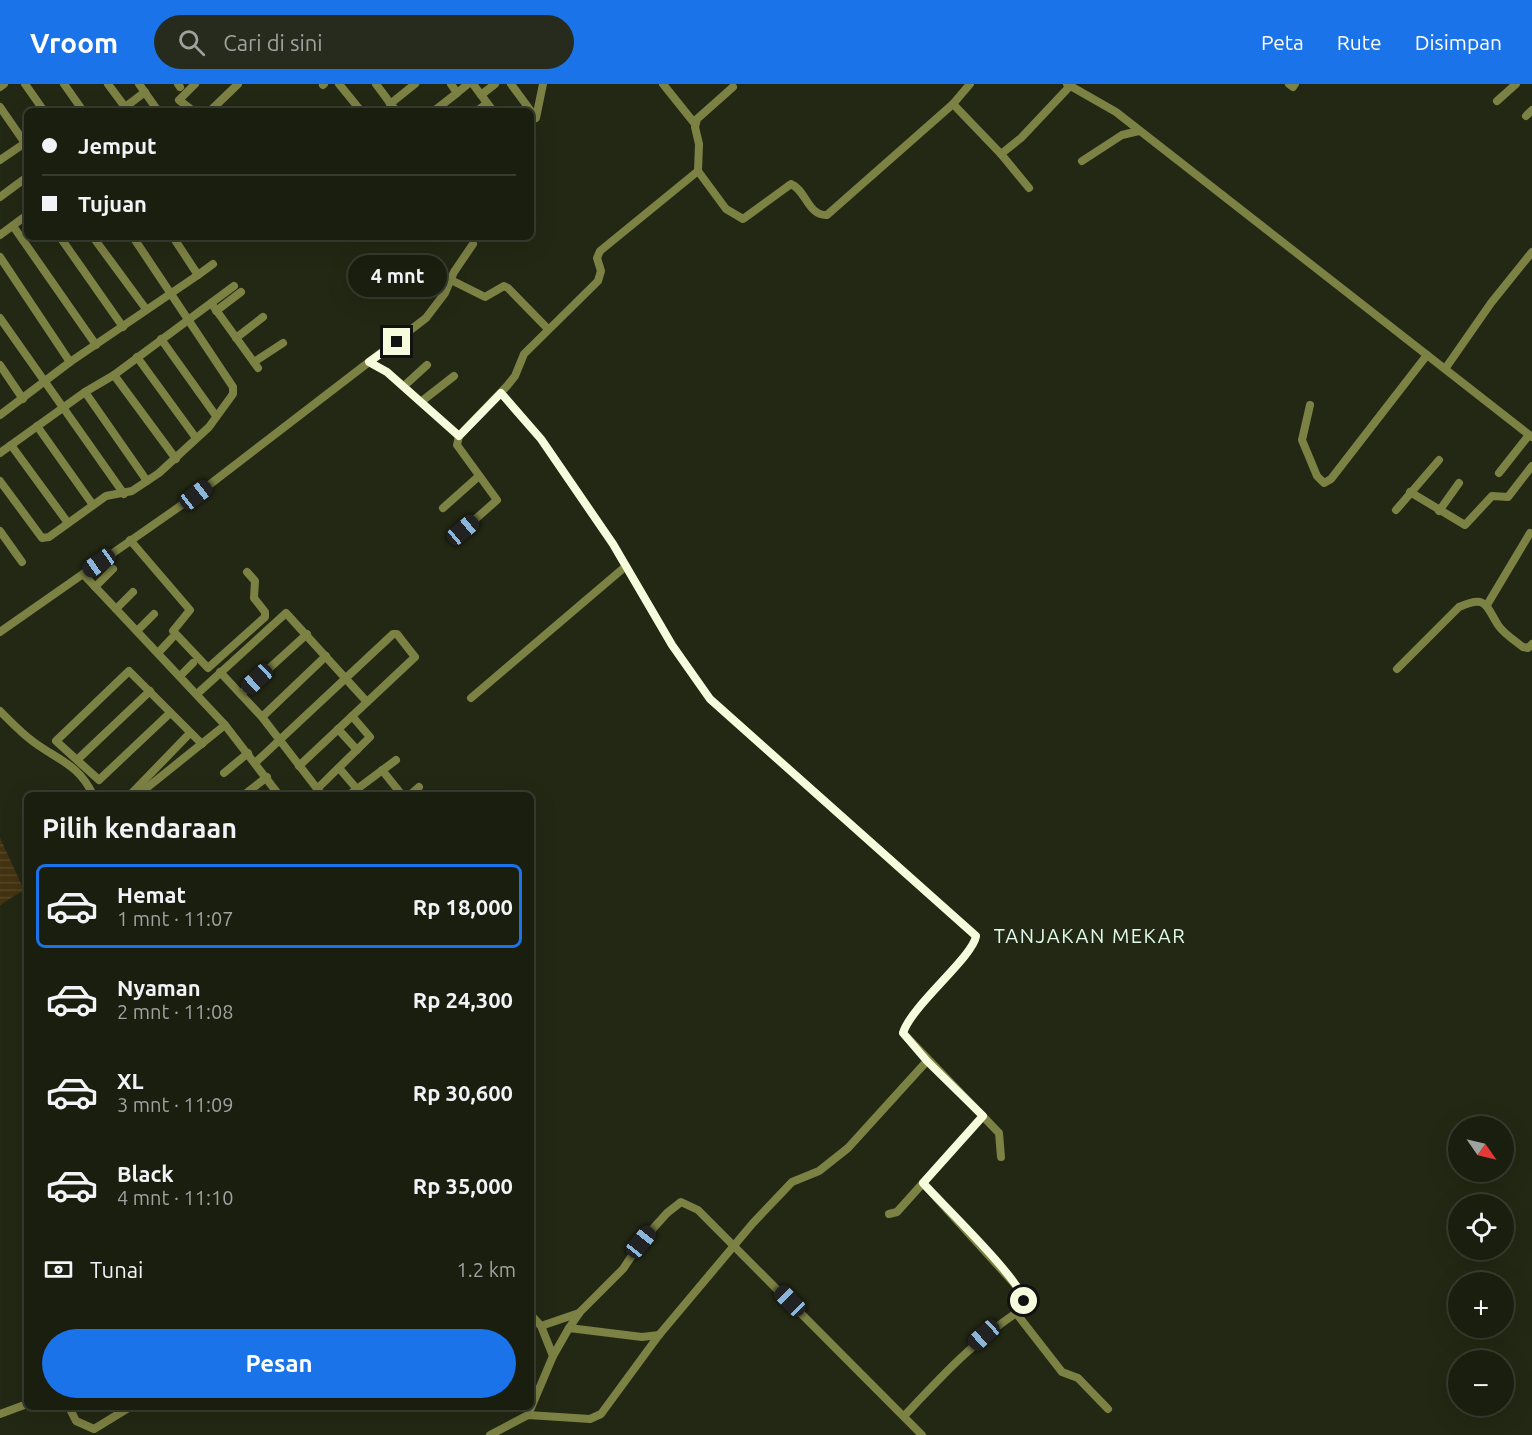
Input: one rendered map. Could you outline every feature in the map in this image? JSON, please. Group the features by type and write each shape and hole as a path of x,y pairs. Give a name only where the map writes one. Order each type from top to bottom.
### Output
{"street":[{"path":"0,87 4,84"},
{"path":"25,84 42,108"},
{"path":"64,84 81,108"},
{"path":"108,84 121,108"},
{"path":"139,84 156,108"},
{"path":"188,108 179,100 195,84"},
{"path":"213,108 238,84"},
{"path":"339,84 358,108"},
{"path":"376,84 393,108"},
{"path":"390,104 415,84"},
{"path":"451,84 457,93"},
{"path":"438,108 468,84"},
{"path":"473,84 491,108"},
{"path":"481,95 495,84"},
{"path":"511,84 529,108"},
{"path":"534,115 536,118 543,84"},
{"path":"663,84 695,124 699,144 698,171 726,209 740,219 791,184 798,189 809,206 824,216 953,104 970,84"},
{"path":"1289,84 1293,87 1295,84"},
{"path":"1497,101 1516,84"},
{"path":"1001,154 1021,138 1069,85 1116,112 1531,436 1499,473"},
{"path":"695,124 699,115 733,87"},
{"path":"123,108 145,92"},
{"path":"481,108 487,103"},
{"path":"953,104 1001,154 1029,188"},
{"path":"0,106 3,119 24,142"},
{"path":"1082,161 1122,135 1138,131"},
{"path":"0,160 24,145"},
{"path":"463,530 497,500 457,446 459,436 515,376 524,354 547,328 598,281 601,271 597,258 600,250 698,171"},
{"path":"0,197 24,179"},
{"path":"0,235 24,217"},
{"path":"13,226 96,345"},
{"path":"62,240 123,327"},
{"path":"95,240 146,309"},
{"path":"0,481 42,538 49,537 106,496 124,494 147,481 176,459 233,394 233,387 186,320 135,240"},
{"path":"175,240 198,275"},
{"path":"0,632 196,495 426,318 440,302 473,244"},
{"path":"1445,369 1491,303 1532,252"},
{"path":"0,257 70,362"},
{"path":"0,416 70,362 213,264"},
{"path":"451,280 484,297 504,286 508,288 547,328"},
{"path":"0,453 85,392 114,375 234,286"},
{"path":"216,311 241,292"},
{"path":"211,303 256,365 283,343"},
{"path":"236,338 262,317"},
{"path":"0,318 124,494"},
{"path":"161,339 216,416"},
{"path":"1310,405 1302,440 1322,483 1331,479 1427,355"},
{"path":"137,357 196,438"},
{"path":"369,362 404,386 459,436"},
{"path":"0,365 23,399"},
{"path":"404,386 427,365"},
{"path":"114,375 176,459"},
{"path":"422,401 454,376"},
{"path":"85,392 147,481"},
{"path":"501,393 536,433 626,566 672,645 710,699 976,936 970,949 945,975 903,1030 906,1038 927,1061 999,1133 1001,1157"},
{"path":"37,426 93,505"},
{"path":"11,445 68,523"},
{"path":"1396,510 1439,460"},
{"path":"1410,492 1465,525 1492,496 1508,497 1532,466"},
{"path":"443,508 479,476"},
{"path":"1439,511 1458,483"},
{"path":"0,531 22,562"},
{"path":"1487,605 1530,533"},
{"path":"130,540 190,610 173,631 208,668 266,617 265,612 254,598 255,581 247,572"},
{"path":"471,698 626,566"},
{"path":"95,587 113,569"},
{"path":"83,574 225,725 256,762 277,792"},
{"path":"116,609 133,592"},
{"path":"1397,669 1459,607 1472,601 1482,601 1487,605 1498,626 1523,647 1527,648 1532,644"},
{"path":"197,694 286,613 367,702"},
{"path":"137,631 154,614"},
{"path":"256,762 395,633 415,655 300,766"},
{"path":"241,694 307,634"},
{"path":"158,653 172,638"},
{"path":"262,717 326,656"},
{"path":"180,676 193,663"},
{"path":"170,713 99,780 57,743 57,737 124,673 129,671 202,744"},
{"path":"220,672 262,717 320,792 339,768 370,737 352,716"},
{"path":"77,760 150,691"},
{"path":"0,711 32,741 76,768 84,777 92,792"},
{"path":"142,792 225,725"},
{"path":"338,729 357,750"},
{"path":"133,792 190,733"},
{"path":"224,773 248,753"},
{"path":"339,768 360,792 382,770 396,760"},
{"path":"382,770 400,792"},
{"path":"248,792 267,777"},
{"path":"414,792 420,787"},
{"path":"490,1435 528,1415 596,1418 659,1335 753,1223 792,1182 819,1171 848,1148 927,1061"},
{"path":"889,1214 897,1212 983,1116"},
{"path":"904,1416 969,1349 1016,1313 1024,1301 1021,1292 923,1183"},
{"path":"534,1401 553,1356 580,1312 623,1269 653,1227 681,1202 698,1210 922,1435"},
{"path":"541,1326 566,1319 580,1312"},
{"path":"1016,1313 1062,1372 1075,1376 1108,1409"},
{"path":"534,1318 541,1326 553,1356"},
{"path":"569,1328 642,1337 659,1335"},
{"path":"0,1414 24,1405"},
{"path":"70,1410 76,1421 94,1429 125,1410"},
{"path":"528,1415 530,1410"}],"shaded area":[{"path":"0,838 24,890 0,905"}],"district":[{"name":"TANJAKAN MEKAR","path":"1090,935"}],"route":[{"path":"397,342 369,362 387,372 459,436 501,393 532,426 613,544 672,645 710,699 725,714 758,739 976,936 970,949 945,975 905,1027 903,1033 927,1061 983,1116 923,1183 990,1255 1021,1292 1024,1301"}]}
